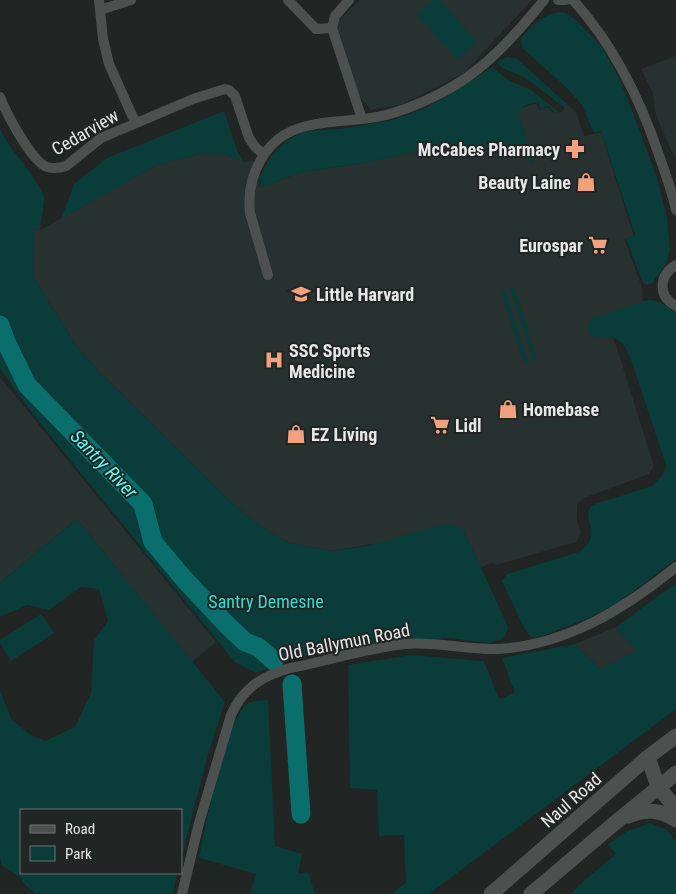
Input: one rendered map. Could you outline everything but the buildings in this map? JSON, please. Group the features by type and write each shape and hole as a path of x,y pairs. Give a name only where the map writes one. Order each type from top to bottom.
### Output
{"main road":[{"name":"Naul Road","path":"490,894 648,757 676,736"},
{"path":"531,894 675,774 648,757"},
{"path":"648,757 658,787 676,808"},
{"path":"616,822 645,810 656,811 676,820"}],"street":[{"name":"Cedarview","path":"131,0 100,5 103,39 109,64 135,122"},
{"path":"288,0 316,29 332,28"},
{"path":"349,0 335,16 332,28 362,119"},
{"path":"268,276 248,202 254,172 264,154 281,138 297,129 387,115 430,99 483,67 507,43 544,0"},
{"path":"558,0 566,0"},
{"path":"573,0 602,36 627,78 672,179 676,210"},
{"name":"Cedarview","path":"0,98 9,118 34,156 46,167 50,168 66,166 101,138 135,122 193,99 225,89 229,90 234,96 252,144 264,154"},
{"path":"676,265 669,269 662,282 664,296 676,306"},
{"name":"Old Ballymun Road","path":"182,894 199,823 231,715 243,693 262,679 274,672 290,668 404,644 446,644 496,649 525,646 587,626 612,613 676,567"}],"shaded area":[{"path":"360,0 532,0 464,73 403,104 371,110 361,99 337,33 337,22"},
{"path":"676,56 676,161 655,112 653,93 641,69"},
{"path":"537,103 539,110 547,107 554,114 562,112 567,104 576,112 584,136 601,132 634,236 625,239 642,288 643,305 604,316 617,348 654,466 649,474 584,498 577,505 577,520 581,533 576,542 496,565 493,563 481,567 462,529 332,551 289,543 260,526 229,500 100,373 75,344 33,276 34,229 40,230 155,166 199,154 225,154 244,162 253,161 260,188 302,172 364,163 429,148 458,149 498,146 534,164 517,112 521,108"},
{"path":"0,377 216,642 192,662 77,519 0,583"},
{"path":"616,627 637,651 600,669 575,644"}],"green space":[{"path":"433,0 439,0 477,42 458,60 416,14"},
{"path":"558,12 566,13 575,19 601,46 618,76 658,181 667,218 670,251 665,265 652,283 646,285 643,283 626,239 635,235 601,131 594,133 582,105 567,88 522,48 521,39 528,30 542,19"},
{"path":"506,57 517,59 567,104 565,108 524,77 502,68 497,62"},
{"path":"492,67 508,80 531,90 559,112 555,113 548,106 540,109 539,103 536,103 525,106 518,112 534,164 498,146 458,149 430,148 364,163 302,172 260,188 261,181 259,178 272,155 289,139 306,131 341,129 392,120 423,109 448,96"},
{"path":"224,111 237,150 244,162 225,154 199,154 155,166 61,219 74,184 107,158"},
{"name":"Santry Demesne","path":"0,128 37,183 44,198 40,230 34,229 33,276 75,344 100,373 229,500 260,526 289,543 332,551 367,546 441,525 455,525 462,529 508,627 505,636 500,640 488,643 451,638 377,643 292,659 256,673 235,662 35,417 0,368"},
{"path":"514,287 537,359 533,360 510,288"},
{"path":"505,289 528,362 524,363 501,291"},
{"path":"648,300 659,302 676,312 676,559 616,604 586,619 537,638 530,636 524,628 502,581 507,574 579,552 590,539 591,533 588,516 592,505 652,486 663,475 666,465 628,352 617,339 595,337 590,335 588,328 589,322 593,318"},
{"path":"77,519 225,702 209,751 182,855 182,809 20,809 20,874 177,874 173,894 36,894 26,886 20,877 2,866 0,858 0,691 12,720 30,734 45,741 75,727 91,693 94,640 108,621 99,589 81,587 49,610 27,605 0,617 0,583"},
{"path":"676,583 676,709 429,894 392,894 406,883 404,835 379,836 377,790 350,788 348,665 411,655 484,661 499,699 515,693 502,658 575,644 600,669 636,651 616,627"},
{"path":"41,614 54,633 11,661 0,640"},
{"path":"268,700 275,846 302,854 298,874 308,872 315,894 250,894 256,874 199,858 217,774 232,729 240,712 249,703"},
{"path":"650,823 667,830 676,842 676,894 571,894 616,854 608,844 626,832"}],"waterway":[{"name":"Santry River","path":"0,325 6,342 27,385 143,504 153,542 227,625 245,642 258,647 274,661"},
{"name":"Santry River","path":"292,684 301,814"}],"place":[{"name":"McCabes Pharmacy","path":"575,149"},
{"name":"Beauty Laine","path":"586,182"},
{"name":"Eurospar","path":"598,245"},
{"name":"Little Harvard","path":"301,294"},
{"name":"SSC Sports Medicine","path":"274,360"},
{"name":"Homebase","path":"508,409"},
{"name":"Lidl","path":"440,425"},
{"name":"EZ Living","path":"296,434"}]}
